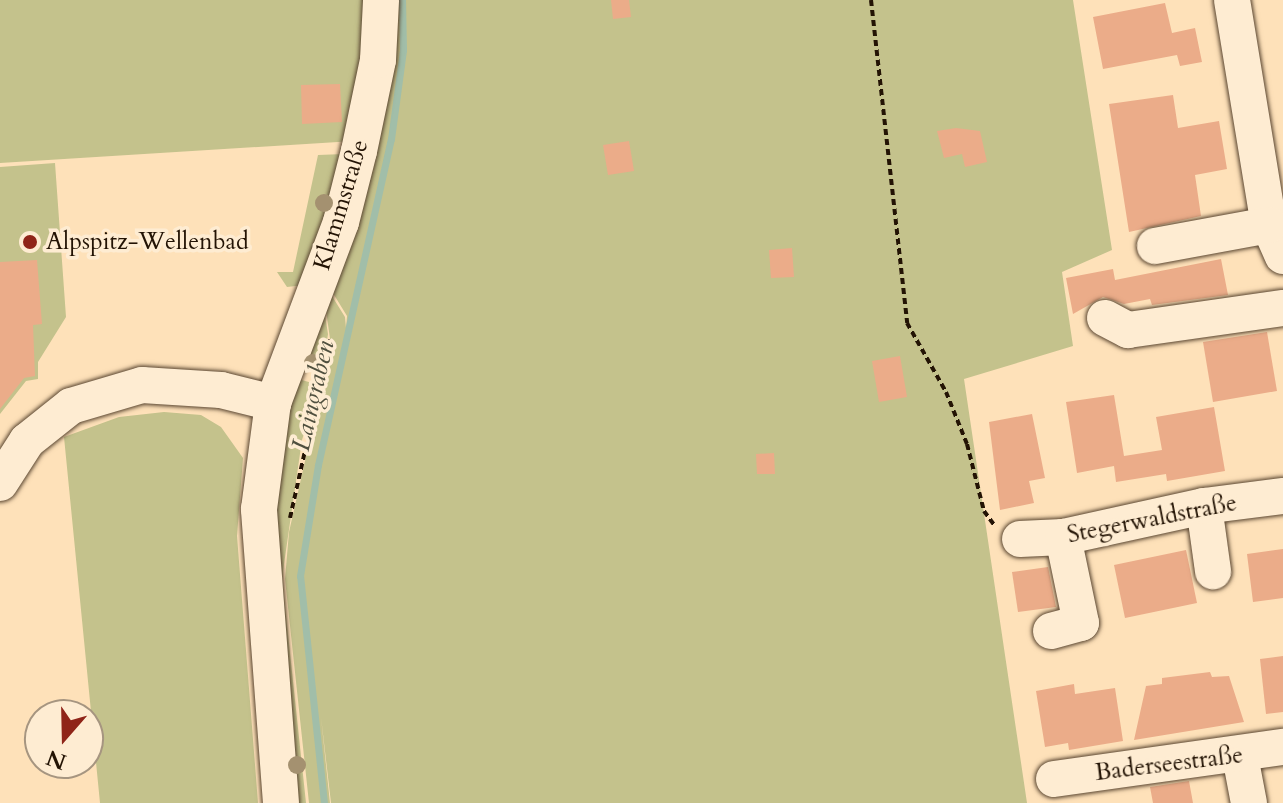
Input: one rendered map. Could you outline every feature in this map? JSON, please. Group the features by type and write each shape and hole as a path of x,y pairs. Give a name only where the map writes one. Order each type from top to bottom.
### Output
{"street":[{"name":"Klammstraße","path":"281,803 259,509 273,403 341,222 378,60 381,0"},
{"path":"1155,246 1276,241 1232,0"},
{"path":"1105,318 1128,330 1283,308"},
{"path":"0,483 27,441 71,406 142,385 221,390 273,403"},
{"name":"Stegerwaldstraße","path":"1020,539 1063,537 1204,506 1283,496"},
{"path":"1204,506 1213,571"},
{"path":"1051,631 1081,623 1063,537"},
{"name":"Baderseestraße","path":"1054,779 1240,756 1283,747"},
{"path":"1240,756 1249,803"}],"path":[{"path":"871,0 907,323 946,392 967,444 984,511 999,531 1020,539"},
{"path":"288,532 305,440 323,381 329,332"}],"shaded area":[{"path":"0,0 1073,0 1112,250 1062,272 1073,346 964,379 1027,803 331,803 321,717 330,803 309,803 285,579 289,532 331,346 324,296 327,288 345,317 346,328 347,316 328,285 370,140 0,163"},
{"path":"344,154 313,284 287,287 277,272 293,272 318,155"},
{"name":"Alpspitz-Wellenbad","path":"55,163 66,317 38,362 38,379 26,381 0,414 0,167"},
{"path":"323,303 328,334 322,373 299,371"},
{"path":"295,378 319,385 302,440 282,578 306,803 289,803 269,507"},
{"path":"164,412 201,415 221,427 243,458 237,536 258,803 100,803 98,779 104,779 104,699 90,699 64,437 119,417"}],"building":[{"path":"611,0 629,0 631,17 613,19"},
{"path":"1165,3 1172,33 1195,28 1202,62 1180,66 1177,55 1103,69 1093,17"},
{"path":"340,84 342,122 302,124 301,85"},
{"path":"1173,95 1178,128 1219,121 1227,169 1195,175 1201,216 1129,232 1109,104"},
{"path":"956,128 980,131 987,162 965,167 962,154 944,158 937,131"},
{"path":"629,141 634,171 608,175 603,145"},
{"path":"792,248 794,277 771,278 769,250"},
{"path":"1221,259 1228,295 1152,305 1150,299 1124,304 1103,297 1073,314 1066,278 1113,269 1115,280"},
{"path":"37,260 42,324 33,325 35,376 24,378 0,409 0,262"},
{"path":"1267,332 1277,391 1213,402 1203,342"},
{"path":"900,356 907,397 879,402 872,361"},
{"path":"1114,395 1124,456 1162,450 1156,417 1214,407 1225,471 1167,481 1166,474 1116,482 1114,466 1077,473 1066,402"},
{"path":"1032,414 1045,478 1029,481 1034,503 1000,510 989,422"},
{"path":"774,453 775,474 757,474 756,454"},
{"path":"1283,549 1283,598 1253,602 1247,554"},
{"path":"1186,550 1197,603 1125,618 1114,565"},
{"path":"1048,567 1056,607 1018,612 1012,572"},
{"path":"1283,656 1283,712 1266,714 1260,659"},
{"path":"1210,672 1212,677 1229,676 1244,722 1134,740 1146,686 1162,684 1162,678"},
{"path":"1074,684 1075,694 1115,688 1123,741 1069,750 1068,743 1045,747 1036,691"},
{"path":"1189,781 1193,803 1153,803 1150,787"}],"waterway":[{"name":"Laingraben","path":"324,803 300,576 318,465 391,139 403,50 402,0"}],"place":[{"name":"Alpspitz-Wellenbad","path":"30,242"}]}
